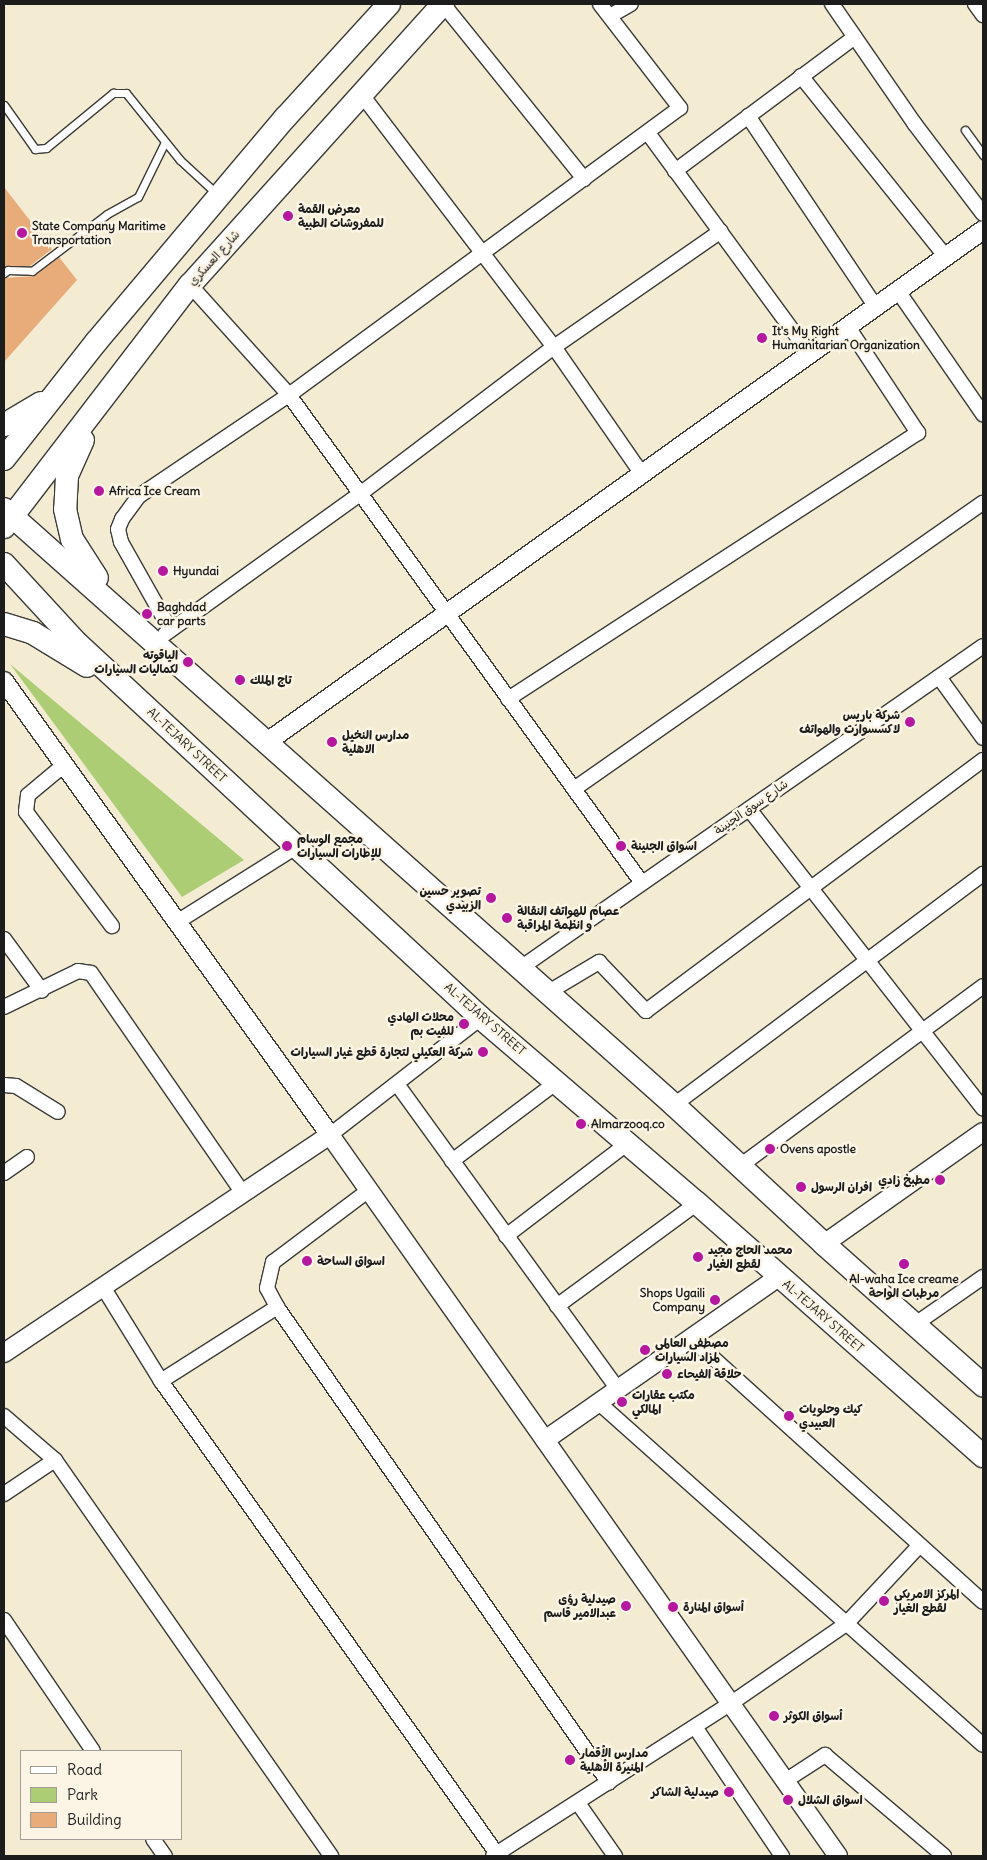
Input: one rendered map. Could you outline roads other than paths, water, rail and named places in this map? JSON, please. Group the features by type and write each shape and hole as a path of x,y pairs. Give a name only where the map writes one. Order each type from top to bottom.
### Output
{"main road":[{"path":"4,425 26,414 48,397 285,118 389,4"},
{"name":"شارع العسكري","path":"7,518 190,285 443,4"},
{"path":"4,459 97,341"},
{"path":"102,398 67,476 65,509 76,548 121,611"},
{"path":"7,518 121,611 162,636 267,742 519,969 674,1105 824,1244 983,1385"},
{"name":"AL-TEJARY STREET","path":"4,564 77,643 481,1018 697,1203 778,1277 983,1456"},
{"path":"4,624 46,640 138,699"}],"street":[{"path":"443,4 584,179"},
{"path":"600,4 680,108 289,395 154,484 139,496 122,519 118,529 125,554 162,636 360,494 554,347 721,231"},
{"path":"610,16 631,4"},
{"path":"832,4 983,214"},
{"path":"975,4 983,15"},
{"path":"675,170 855,36"},
{"path":"801,76 946,257"},
{"path":"362,95 554,347 642,474"},
{"path":"748,116 876,307"},
{"path":"648,133 810,354"},
{"path":"267,742 983,230"},
{"path":"190,285 289,395 642,883"},
{"path":"898,291 983,414"},
{"path":"508,699 918,433 848,327"},
{"path":"574,789 983,503"},
{"name":"شارع سوق الجنينة","path":"519,969 983,646"},
{"path":"939,676 983,738"},
{"path":"4,681 330,1135 838,1856"},
{"path":"546,993 599,962 646,1011 983,760"},
{"path":"64,765 28,795 26,812 112,926"},
{"path":"749,809 983,1109"},
{"path":"177,922 296,847"},
{"path":"674,1105 983,874"},
{"path":"4,939 42,991"},
{"path":"4,1007 42,991 78,971 91,973 243,1193"},
{"path":"740,1166 983,986"},
{"path":"4,1353 330,1135 481,1018"},
{"path":"452,1161 557,1082"},
{"path":"397,1084 618,1389"},
{"path":"4,1085 16,1086 58,1112"},
{"path":"824,1244 983,1132"},
{"path":"506,1236 628,1143"},
{"path":"4,1173 27,1157"},
{"path":"369,1190 273,1262 267,1288 277,1307 609,1783"},
{"path":"557,1306 697,1203"},
{"path":"545,1440 692,1339 778,1277"},
{"path":"914,1324 983,1277"},
{"path":"103,1287 161,1381 495,1855 730,1704 846,1624 919,1546"},
{"path":"161,1381 277,1307"},
{"path":"692,1339 983,1602"},
{"path":"598,1403 983,1746"},
{"path":"4,1416 55,1460 331,1856"},
{"path":"4,1494 55,1460"},
{"path":"4,1620 92,1750"},
{"path":"695,1727 782,1856"},
{"path":"785,1781 825,1755 944,1856"},
{"path":"578,1803 615,1856"},
{"path":"154,1840 165,1856"}],"lane":[{"path":"4,105 35,149 46,148 113,93 126,93 180,160 219,196"},
{"path":"965,130 983,155"},
{"path":"4,273 8,270 32,271 108,214 138,197 165,142"}],"place":[{"name":"معرض القمة للمفروشات الطبية","path":"288,216"},
{"name":"State Company Maritime Transportation","path":"22,233"},
{"name":"It's My Right Humanitarian Organization","path":"762,338"},
{"name":"Africa Ice Cream","path":"99,491"},
{"name":"Hyundai","path":"163,571"},
{"name":"Baghdad car parts","path":"147,614"},
{"name":"الياقوته لكماليات السيارات","path":"188,662"},
{"name":"تاج الملك","path":"240,680"},
{"name":"شركة باريس لاكسسوارت والهواتف","path":"910,722"},
{"name":"مدارس النخيل الاهلية","path":"332,742"},
{"name":"مجمع الوسام للإطارات السيارات","path":"287,846"},
{"name":"اسواق الجنينة","path":"621,846"},
{"name":"تصوير حسين الزبيدي","path":"491,898"},
{"name":"عصام للهواتف النقالة و انظمة المراقبة","path":"507,918"},
{"name":"محلات الهادي للفيت بم","path":"464,1024"},
{"name":"شركة العكيلي لتجارة قطع غيار السيارات","path":"483,1052"},
{"name":"Almarzooq.co","path":"581,1124"},
{"name":"Ovens apostle","path":"770,1149"},
{"name":"مطبخ زادي","path":"940,1180"},
{"name":"افران الرسول","path":"801,1187"},
{"name":"محمد الحاج مجيد لقطع الغيار","path":"698,1257"},
{"name":"اسواق الساحة","path":"307,1261"},
{"name":"Al-waha Ice creame مرطبات الواحة","path":"904,1264"},
{"name":"Shops Ugaili Company","path":"715,1300"},
{"name":"مصطفى العالمي لمزاد السيارات","path":"645,1350"},
{"name":"حلاقة الفيحاء","path":"667,1374"},
{"name":"مكتب عقارات المالكي","path":"622,1402"},
{"name":"كيك وحلويات العبيدي","path":"789,1416"},
{"name":"المركز الامريكي لقطع الغيار","path":"884,1601"},
{"name":"صيدلية رؤى عبدالامير قاسم","path":"626,1606"},
{"name":"أسواق المنارة","path":"673,1607"},
{"name":"أسواق الكوثر","path":"774,1716"},
{"name":"مدارس الأقمار المنيرة الأهلية","path":"570,1760"},
{"name":"صيدلية الشاكر","path":"729,1792"},
{"name":"اسواق الشلال","path":"788,1800"}]}
